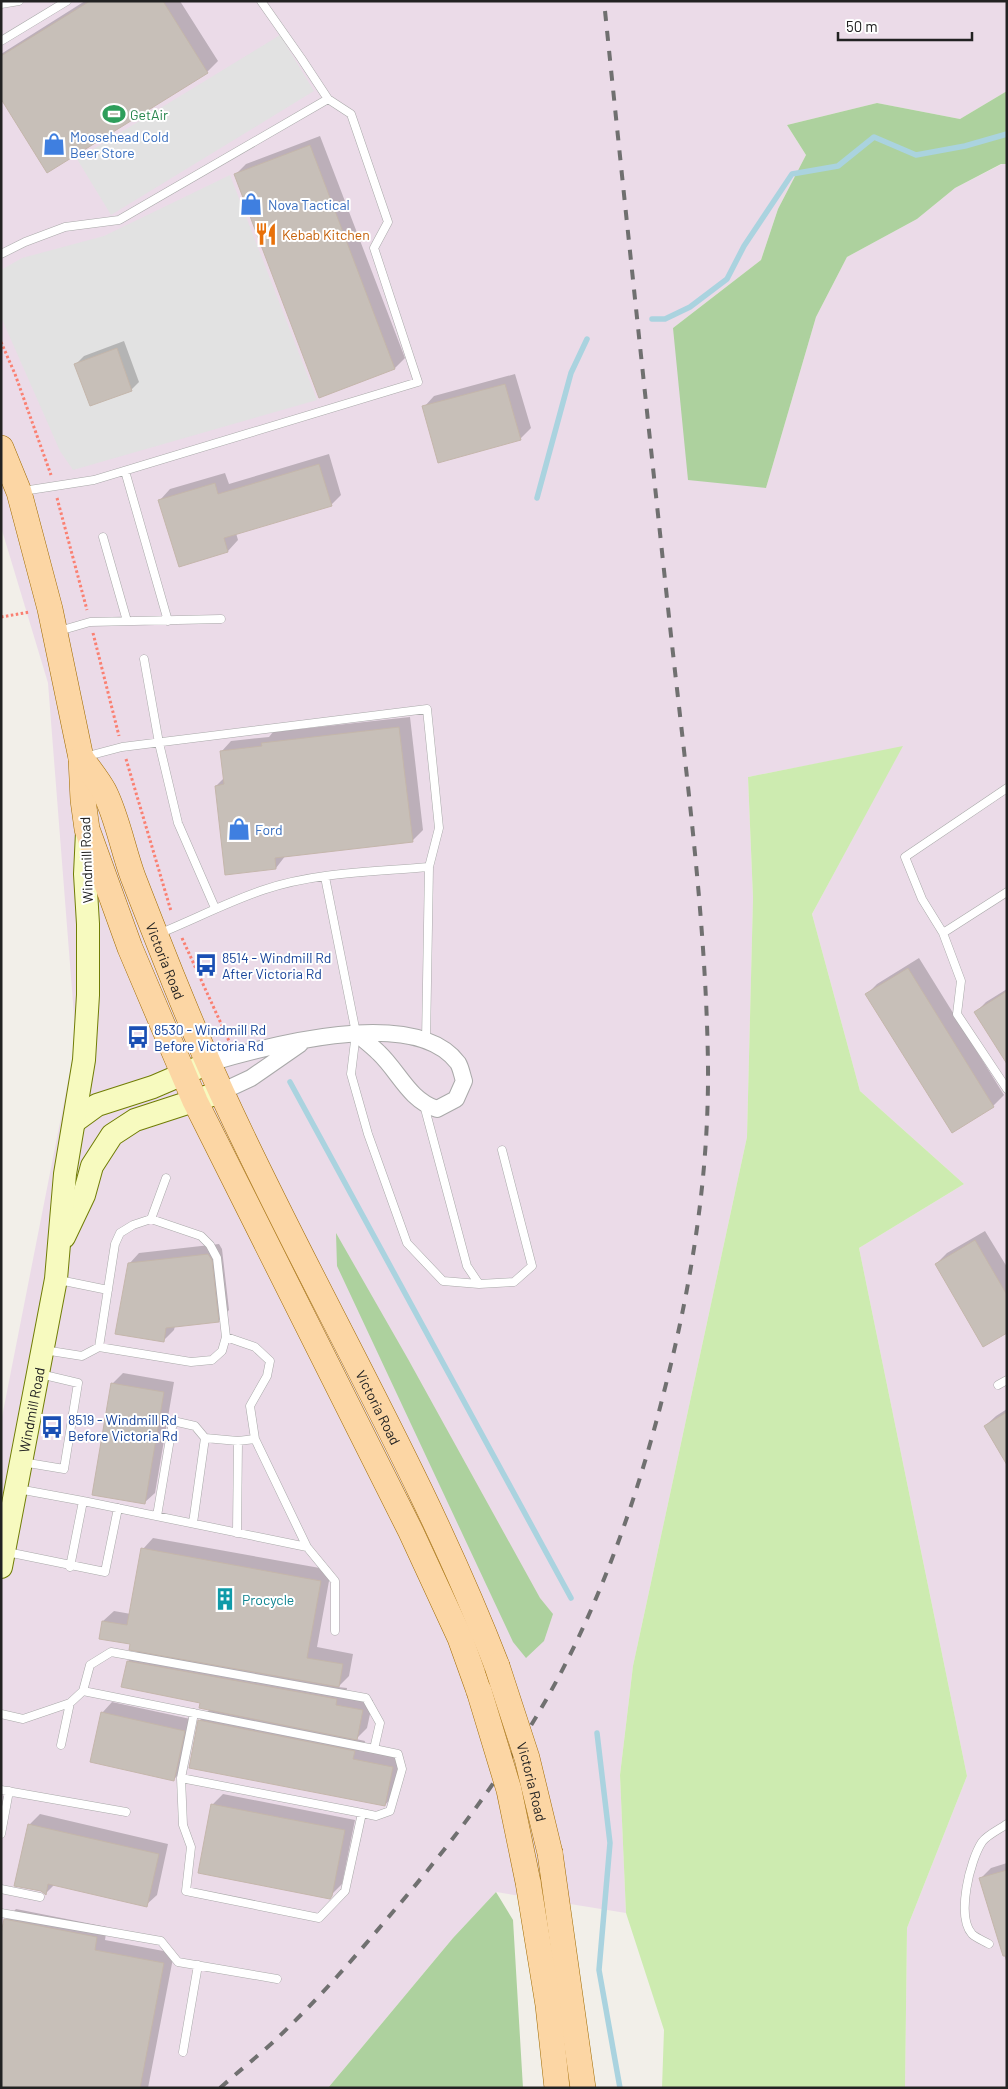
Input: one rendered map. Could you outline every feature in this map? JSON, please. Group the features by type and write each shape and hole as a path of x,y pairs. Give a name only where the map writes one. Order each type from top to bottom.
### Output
{"main road":[{"name":"Windmill Road","path":"1,448 19,492 52,620 81,758 83,800 87,829 85,874 88,924 84,1060 65,1174 56,1279 21,1462 12,1499 3,1559"},
{"name":"Victoria Road","path":"81,758 104,791 128,865 169,928 209,1063 221,1092 280,1214 391,1433 473,1606 497,1666 527,1758 550,1853 583,2088"},
{"name":"Victoria Road","path":"87,829 130,948 182,1074 415,1540 460,1638 479,1691 509,1790 528,1882 548,2005 558,2088"},
{"path":"75,1121 97,1105 153,1086 209,1063"},
{"name":"Windmill Road","path":"57,1251 84,1195 92,1166 112,1135 135,1120 160,1110 221,1092"}],"street":[{"path":"209,1063 235,1055 305,1040 356,1033 389,1033 417,1037 446,1050 459,1064 464,1081 456,1099 437,1109 424,1105 398,1078 380,1054 356,1033"},
{"path":"221,1092 251,1078 305,1040"}],"lane":[{"path":"1,4 19,1"},
{"path":"1,41 67,1"},
{"path":"19,492 94,480 418,382 374,248 388,222 351,114 328,99 302,58 260,1"},
{"path":"1,254 25,242 65,227 119,220 328,99"},
{"path":"125,471 168,620"},
{"path":"103,537 127,622"},
{"path":"52,620 127,622 221,620"},
{"path":"144,659 159,744 178,823 215,908"},
{"path":"81,758 122,747 159,744 427,709 439,828 429,867 426,1041"},
{"path":"1007,788 905,857 922,898 943,933 961,981 957,1014 1007,1089"},
{"path":"169,928 264,889 309,879 429,867"},
{"path":"325,877 356,1033 351,1074 368,1134 407,1243 443,1281 479,1284 514,1282 532,1266 502,1150"},
{"path":"943,933 1007,892"},
{"path":"424,1105 467,1266 479,1284"},
{"path":"151,1219 166,1178"},
{"path":"43,1350 82,1356 98,1346 190,1362 212,1360 222,1351 226,1337 217,1258 210,1245 201,1236 151,1219 133,1225 120,1233 115,1244 98,1346"},
{"path":"56,1279 108,1290"},
{"path":"226,1337 254,1347 270,1361 267,1376 250,1406 255,1440 307,1547 335,1582 335,1631"},
{"path":"21,1462 64,1469 78,1383 38,1374"},
{"path":"998,1385 1007,1380"},
{"path":"157,1516 173,1421 195,1426 205,1438 238,1441 255,1440"},
{"path":"193,1523 205,1438"},
{"path":"237,1533 238,1441"},
{"path":"12,1499 83,1500 307,1547"},
{"path":"70,1566 83,1500"},
{"path":"3,1559 70,1566 105,1572 118,1508"},
{"path":"1,1714 23,1719 70,1703 83,1691 90,1665 111,1652 366,1698 380,1723 374,1749"},
{"path":"83,1691 398,1754 402,1770 390,1811 376,1816 181,1778"},
{"path":"60,1746 70,1703"},
{"path":"194,1713 181,1778 183,1824 191,1847 186,1890 320,1918 345,1891 362,1814"},
{"path":"1,1834 5,1791 126,1812"},
{"path":"989,1944 972,1934 964,1907 966,1890 973,1863 983,1841 1007,1824"},
{"path":"1,1889 40,1897"},
{"path":"1,1913 160,1941 178,1962 278,1979"},
{"path":"183,2052 198,1965"}],"path":[{"path":"1,342 36,432 54,486 169,928 235,1055"},
{"path":"1,617 52,620"}],"shaded area":[{"path":"1,1 1007,1 1007,91 960,119 877,103 787,125 806,155 778,209 761,260 673,328 766,488 816,317 847,257 917,219 955,188 1002,164 1007,164 1007,2088 905,2088 907,1928 967,1776 859,1248 964,1184 860,1091 812,914 902,747 748,777 753,898 747,1137 633,1666 620,1775 626,1913 496,1892 453,1938 328,2088 1,2088 1,1422 76,1041 48,683 1,527"},
{"path":"280,35 314,91 111,215 77,159"},
{"path":"230,175 317,400 73,470 60,451 1,317 1,270 22,258 104,236"}],"green space":[{"path":"1007,91 1007,164 1001,164 955,188 917,219 847,257 816,317 766,488 688,480 673,328 761,260 778,209 806,155 787,125 877,103 960,119"},
{"path":"903,746 812,914 860,1091 964,1184 859,1248 967,1776 907,1928 905,2088 662,2088 664,2030 626,1913 620,1775 633,1666 747,1137 753,898 748,777"},
{"path":"336,1233 540,1598 553,1614 544,1641 526,1658 513,1642 337,1266"},
{"path":"496,1892 513,1920 523,2088 328,2088 453,1938"}],"building":[{"path":"90,1 163,1 208,73 47,173 1,99 1,56"},
{"path":"310,145 395,369 319,398 234,174"},
{"path":"117,348 132,391 90,406 74,364"},
{"path":"505,384 521,440 438,463 422,406"},
{"path":"319,464 332,506 224,538 228,552 179,567 158,500 215,483 218,494"},
{"path":"399,727 413,842 275,858 276,869 225,875 215,786 224,784 220,751 262,746 261,743"},
{"path":"908,968 994,1107 952,1133 865,994"},
{"path":"1007,991 1007,1064 974,1012"},
{"path":"975,1240 1007,1295 1007,1333 983,1347 935,1264"},
{"path":"208,1254 212,1260 219,1322 166,1328 164,1342 115,1334 128,1263"},
{"path":"111,1383 164,1392 145,1504 92,1495"},
{"path":"1007,1412 1007,1465 984,1426"},
{"name":"Procycle","path":"141,1548 321,1581 307,1658 343,1664 339,1687 129,1650 130,1644 99,1639 102,1621 127,1625"},
{"path":"127,1661 337,1699 336,1705 363,1710 357,1740 199,1708 200,1703 121,1687"},
{"path":"101,1712 185,1731 174,1781 90,1762"},
{"path":"198,1720 355,1751 353,1759 393,1767 385,1806 189,1768"},
{"path":"211,1804 345,1830 330,1899 198,1873"},
{"path":"28,1824 159,1854 147,1907 48,1884 46,1895 41,1891 14,1886"},
{"path":"1007,1870 1007,1956 1003,1956 979,1878"},
{"path":"4,1919 97,1937 95,1950 164,1963 140,2088 1,2088 1,1934"}],"waterway":[{"path":"652,319 665,319 690,307 727,279 744,246 792,174 838,166 874,137 916,155 965,146 1007,134"},
{"path":"537,498 571,373 587,339"},
{"path":"290,1082 571,1598"},
{"path":"597,1733 610,1843 599,1970 620,2088"}],"railway":[{"path":"220,2088 301,2015 372,1936 467,1820 539,1712 580,1635 614,1554 654,1430 675,1348 691,1268 702,1188 708,1106 703,953 694,841 604,1"}],"place":[{"name":"GetAir","path":"114,114"},
{"name":"Moosehead Cold Beer Store","path":"54,144"},
{"name":"Nova Tactical","path":"251,204"},
{"name":"Kebab Kitchen","path":"266,234"},
{"name":"Ford","path":"239,829"},
{"name":"8514 - Windmill Rd After Victoria Rd","path":"206,965"},
{"name":"8530 - Windmill Rd Before Victoria Rd","path":"138,1037"},
{"name":"8519 - Windmill Rd Before Victoria Rd","path":"52,1427"},
{"name":"Procycle","path":"225,1599"}]}
